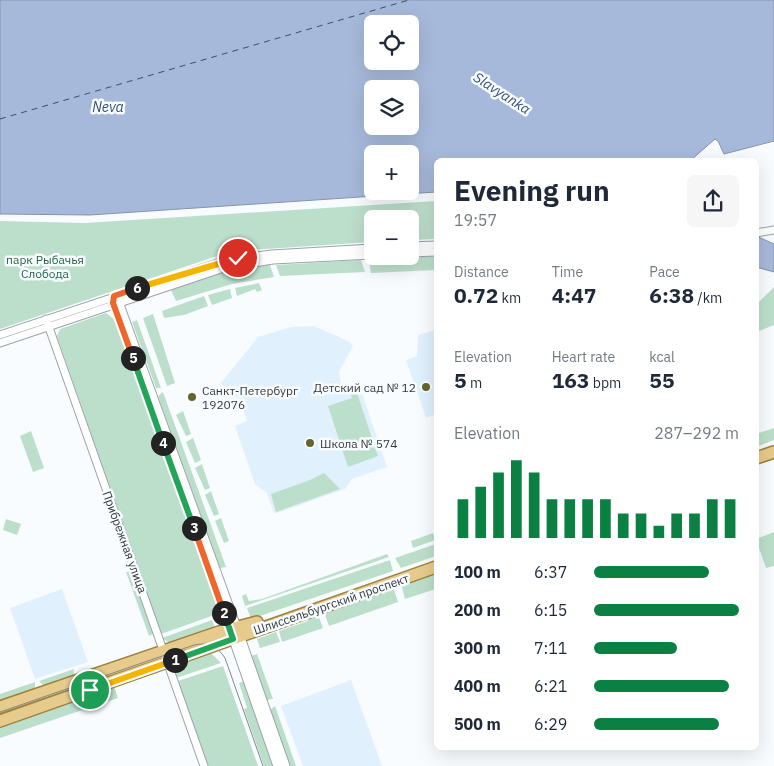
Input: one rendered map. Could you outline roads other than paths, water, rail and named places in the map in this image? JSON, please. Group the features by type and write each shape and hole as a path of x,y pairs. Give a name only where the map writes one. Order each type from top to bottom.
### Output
{"main road":[{"path":"759,450 774,445"},
{"path":"759,457 774,452"},
{"name":"Шлиссельбургский проспект","path":"0,721 168,663 235,633 434,561"},
{"name":"Шлиссельбургский проспект","path":"0,707 163,651 235,633 434,569"}],"street":[{"path":"759,232 774,230"},
{"path":"419,246 434,245"},
{"path":"116,300 200,268 238,258 364,249"},
{"path":"419,253 434,252"},
{"path":"0,335 240,264 364,256"},
{"path":"116,300 235,633 285,766"},
{"path":"0,343 47,322"},
{"name":"Прибрежная улица","path":"47,322 204,766"},
{"path":"235,633 278,766"}],"water":[{"name":"Neva","path":"0,0 774,0 774,141 724,154 718,141 715,139 693,158 434,158 434,192 419,193 419,145 364,145 364,197 90,215 0,214"},
{"path":"759,237 774,244 774,272 759,268"}],"tram line":[{"path":"0,712 194,645 204,644 219,650 225,658 263,766"}],"place":[{"name":"Детский сад № 12","path":"426,387"},
{"name":"Санкт-Петербург 192076","path":"192,397"},
{"name":"Школа № 574","path":"310,443"}],"water label":[{"name":"Slavyanka","path":"502,93"}],"park label":[{"name":"парк Рыбачья Слобода","path":"45,266"}]}
